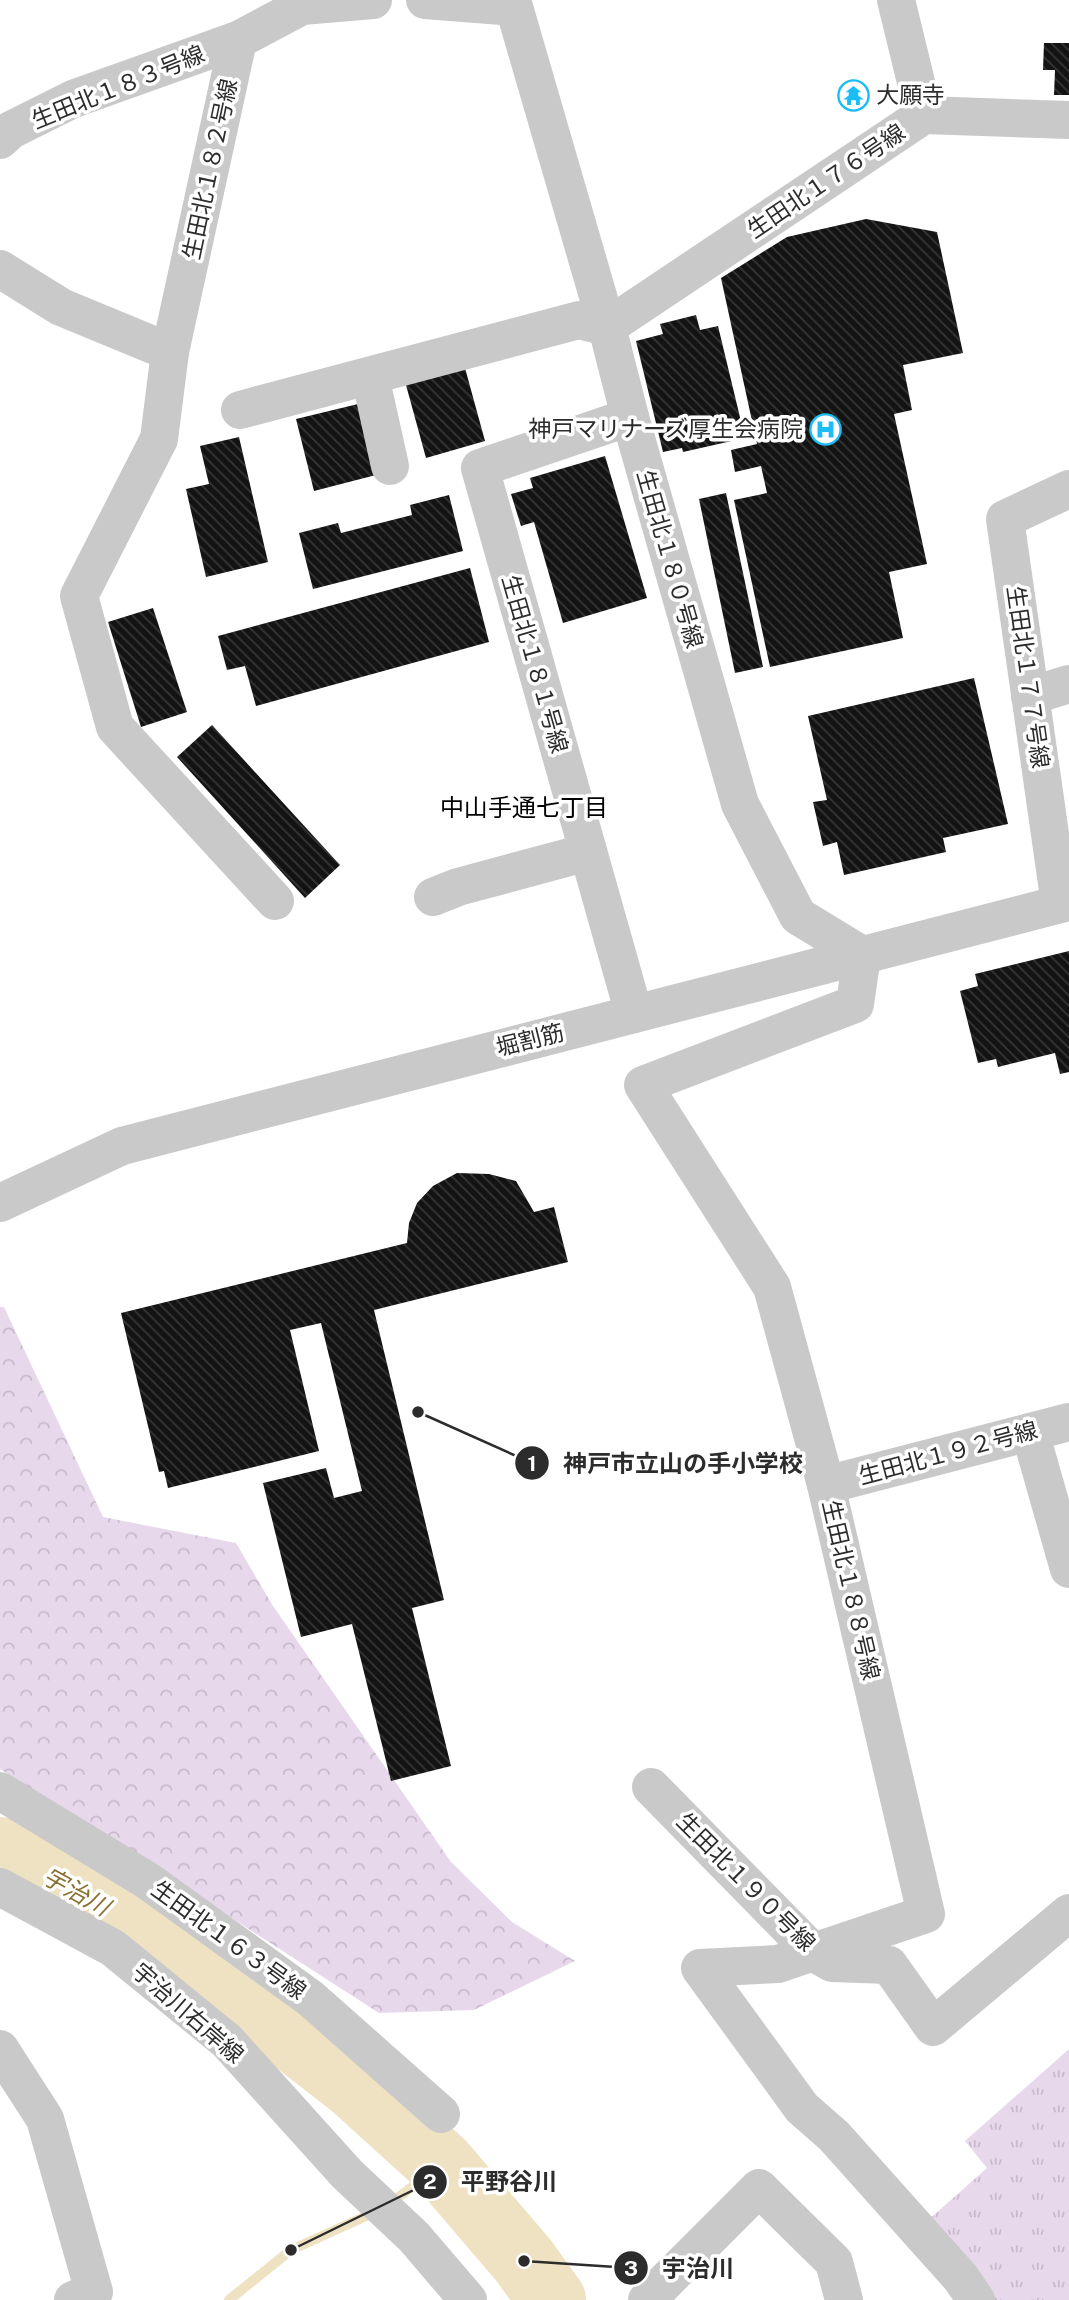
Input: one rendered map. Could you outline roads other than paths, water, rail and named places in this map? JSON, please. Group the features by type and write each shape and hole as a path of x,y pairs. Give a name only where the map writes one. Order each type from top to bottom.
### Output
{"street":[{"path":"238,40 302,6 373,0"},
{"path":"425,0 512,4"},
{"path":"896,0 924,115"},
{"name":"生田北１８０号線","path":"512,4 607,327 740,804 798,916 862,955"},
{"name":"生田北１８３号線","path":"0,140 11,130 73,99 238,40"},
{"name":"生田北１８２号線","path":"238,40 170,352 159,439 79,596 115,727 275,901"},
{"name":"生田北１７６号線","path":"607,327 924,115 1069,120"},
{"path":"0,270 61,307 170,352"},
{"path":"240,410 579,320 607,327"},
{"path":"370,376 390,466"},
{"name":"生田北１８１号線","path":"630,417 480,468 634,1014"},
{"name":"生田北１７７号線","path":"1065,903 1030,696 1006,519 1069,489"},
{"path":"1030,696 1069,684"},
{"path":"433,897 458,887 588,852"},
{"name":"堀割筋","path":"0,1203 122,1146 1065,903"},
{"name":"生田北１８８号線","path":"813,1952 926,1914 826,1485 772,1287 643,1085 855,1004 862,955"},
{"name":"生田北１９２号線","path":"826,1485 1069,1422"},
{"path":"1030,1432 1069,1569"},
{"name":"生田北１９０号線","path":"651,1787 813,1952 832,1963 889,1965 933,2027 1069,1913"},
{"name":"生田北１６３号線","path":"9,1805 148,1881 310,1998 441,2114"},
{"name":"宇治川右岸線","path":"0,1887 113,1948 227,2041 348,2174 414,2237 468,2300"},
{"path":"813,1952 778,1964 700,1968 802,2108 834,2136 961,2278 976,2300"},
{"path":"0,2049 45,2119 94,2292 73,2300"},
{"path":"654,2297 759,2188 834,2262 844,2300"}],"waterway":[{"name":"宇治川","path":"0,1851 151,1933 211,1974 355,2086 442,2165 524,2261 552,2300"},
{"path":"389,2204 442,2165"},
{"path":"229,2300 291,2250 375,2212"}],"place":[{"name":"大願寺","path":"853,95"},
{"name":"神戸マリナーズ厚生会病院","path":"826,429"},
{"name":"神戸市立山の手小学校","path":"418,1412"},
{"name":"平野谷川","path":"291,2250"},
{"name":"宇治川","path":"524,2261"}],"district":[{"name":"中山手通七丁目","path":"524,808"}]}
